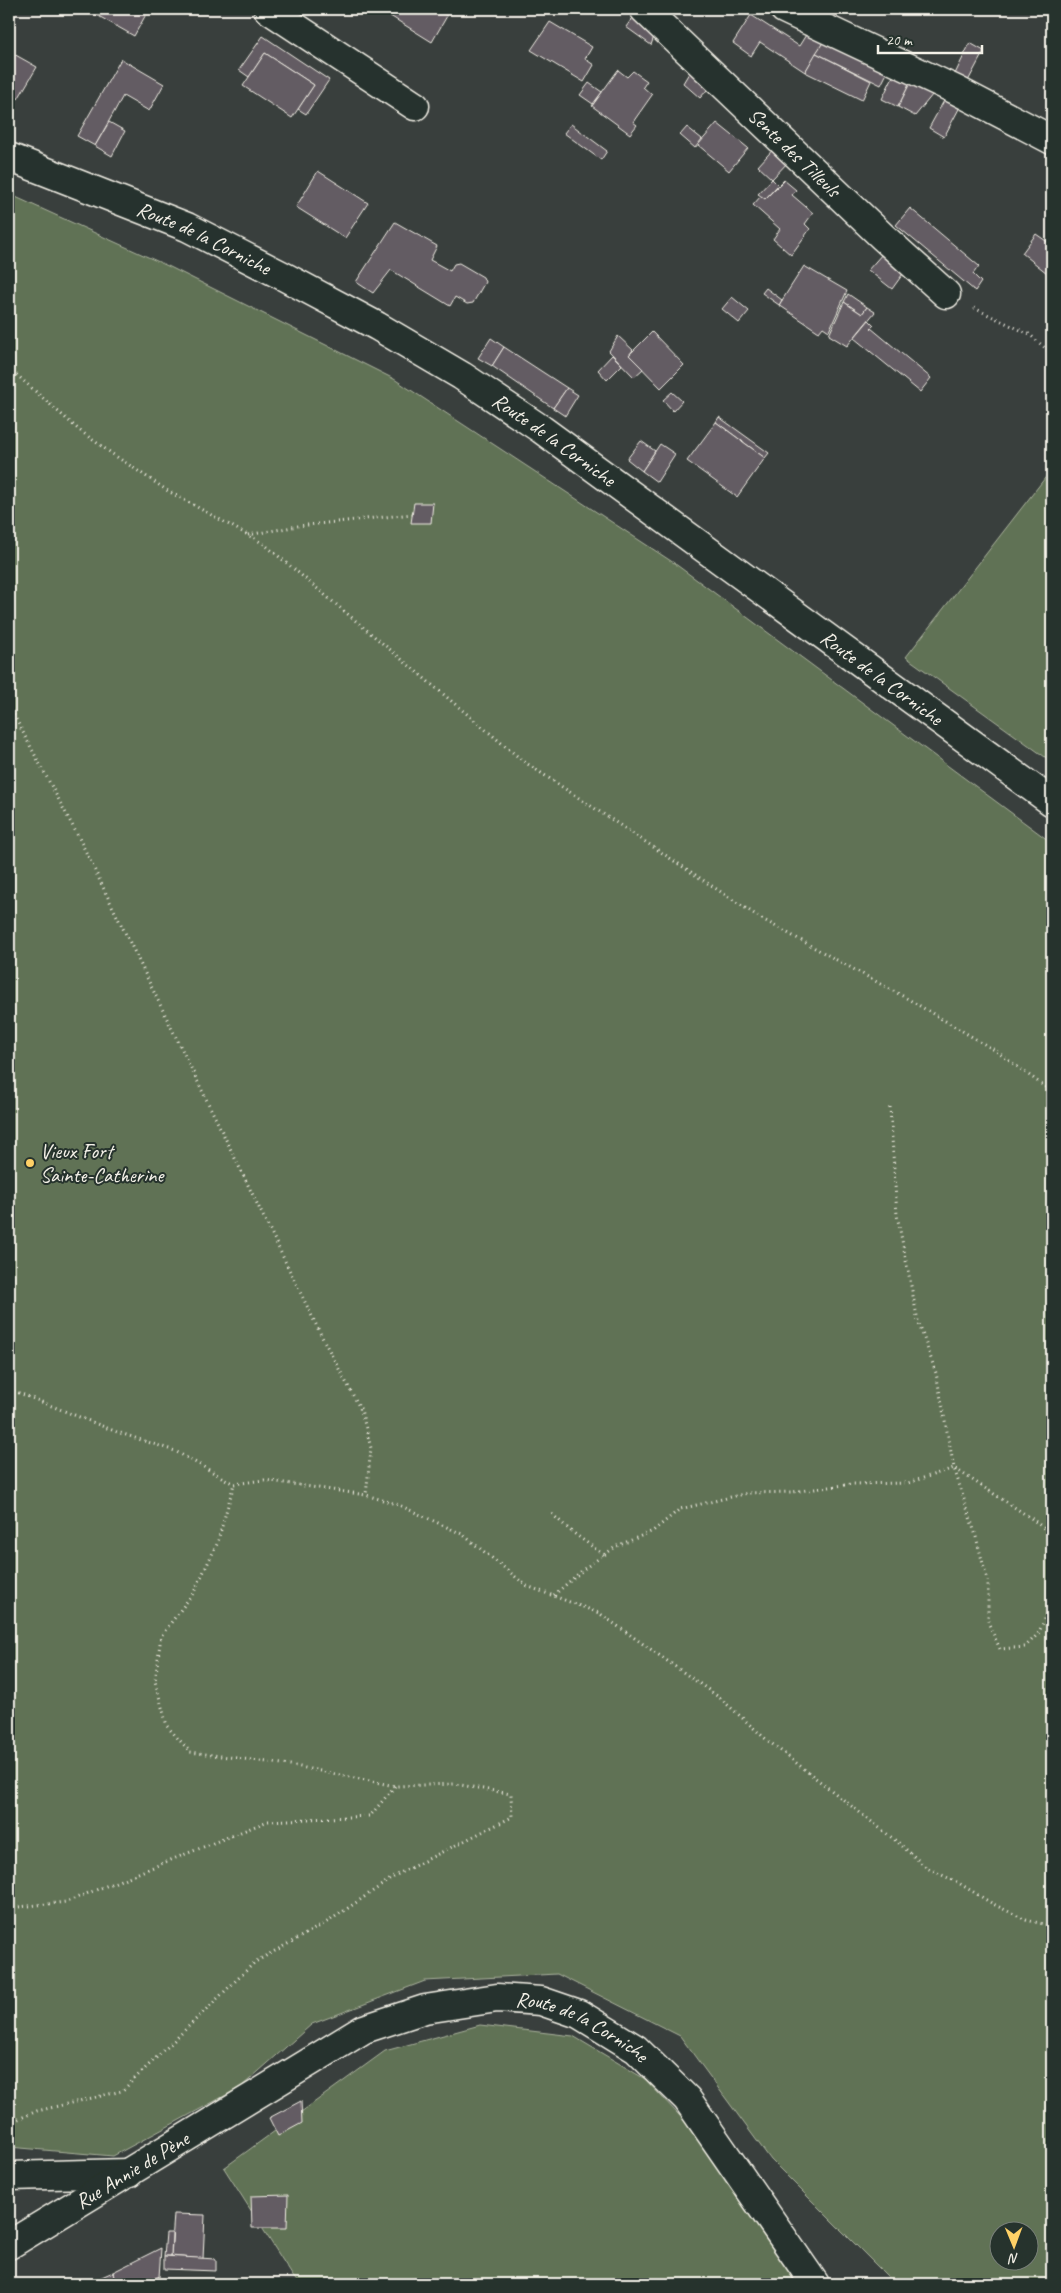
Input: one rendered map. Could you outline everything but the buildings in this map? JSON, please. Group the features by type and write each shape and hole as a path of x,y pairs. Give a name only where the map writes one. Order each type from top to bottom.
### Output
{"street":[{"path":"268,9 415,106"},
{"name":"Sente des Tilleuls","path":"644,9 883,238 946,294"},
{"path":"784,9 956,90 1052,140"},
{"name":"Route de la Corniche","path":"9,157 187,227 377,326 462,376 541,429 1052,802"},
{"name":"Route de la Corniche","path":"255,2096 364,2029 425,2009 497,1998 548,2003 579,2014 636,2049 686,2099 815,2284"},
{"name":"Rue Annie de Pène","path":"9,2245 255,2096"},
{"path":"9,2176 129,2173"}],"path":[{"path":"946,294 1029,334 1052,354"},
{"path":"9,368 80,430 111,453 168,491 264,544 523,760 762,919 895,991 996,1051 1052,1092"},
{"path":"248,535 298,526 413,514"},
{"path":"9,706 79,838 323,1339 361,1410 372,1448 366,1495"},
{"path":"890,1107 897,1215 918,1321 936,1373 954,1468 975,1533 988,1584 988,1622 1000,1649 1025,1647 1038,1634 1052,1603"},
{"path":"9,1390 117,1432 176,1451 234,1484 264,1480 366,1495 399,1506 462,1534 527,1586 599,1613 720,1698 767,1740 900,1844 927,1868 957,1882 992,1904 1026,1920 1052,1926"},
{"path":"554,1595 585,1568 617,1546 653,1531 680,1509 748,1493 792,1492 852,1484 908,1483 954,1468"},
{"path":"954,1468 1031,1518 1052,1535"},
{"path":"9,2123 37,2111 122,2091 256,1962 329,1921 398,1874 512,1817 511,1794 456,1784 395,1786 290,1766 190,1752 167,1726 155,1681 161,1636 198,1584 217,1544 234,1484"},
{"path":"552,1514 572,1532 604,1555"},
{"path":"9,1908 66,1902 268,1822 370,1816 395,1786"}],"green space":[{"path":"9,194 170,267 394,379 674,563 1052,843 1052,2284 895,2284 771,2160 680,2036 557,1974 425,1981 312,2024 241,2087 113,2156 9,2147"},
{"path":"1052,469 1052,762 906,657"},
{"path":"480,2025 573,2036 645,2079 711,2149 807,2284 303,2284 294,2278 224,2168 385,2051"}],"place":[{"name":"Vieux Fort Sainte-Catherine","path":"30,1163"}]}
